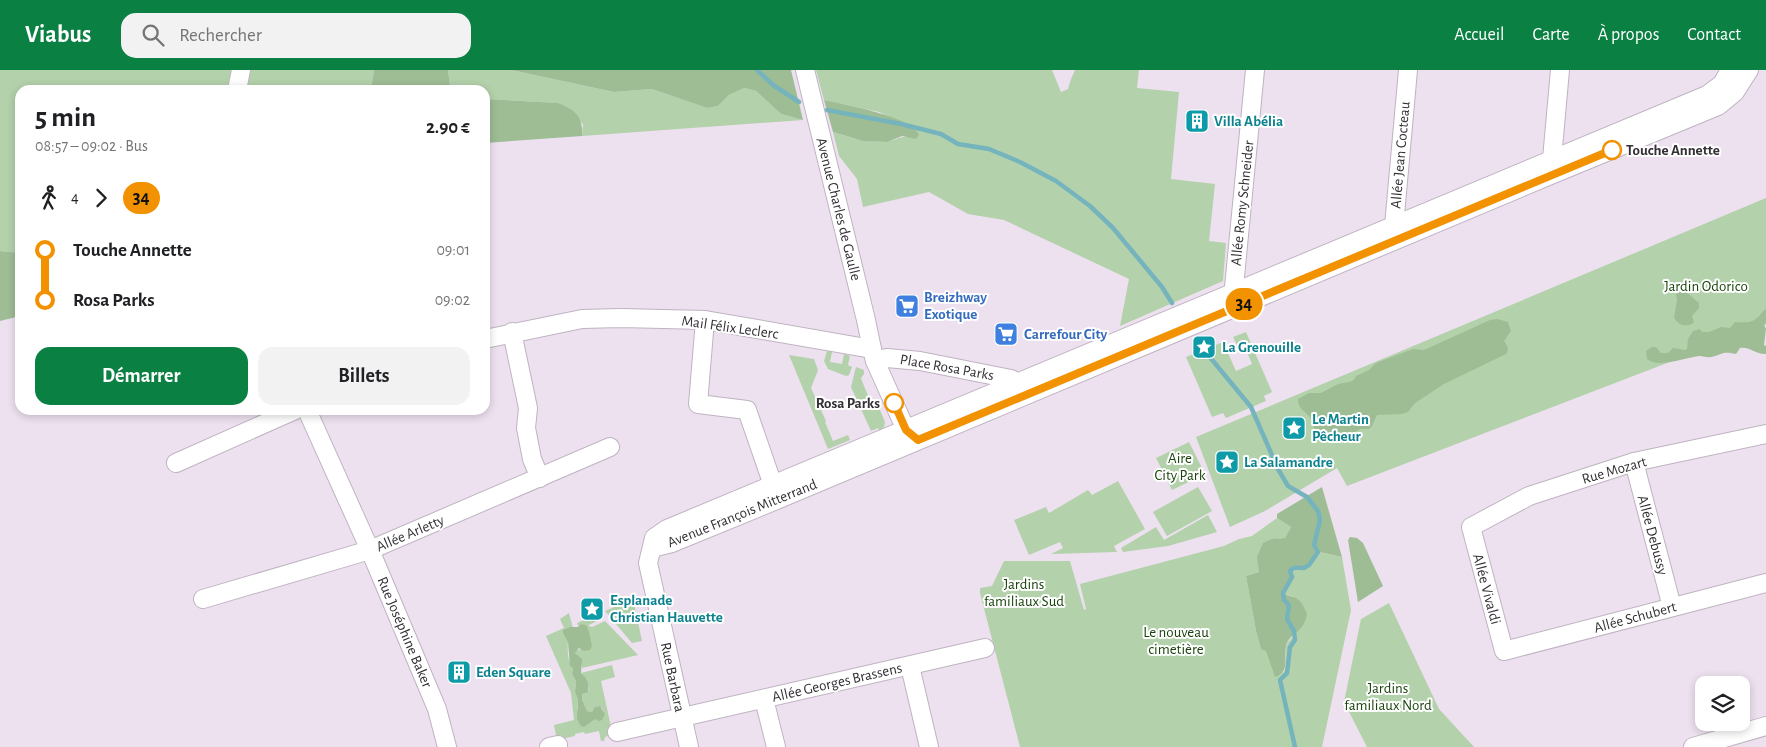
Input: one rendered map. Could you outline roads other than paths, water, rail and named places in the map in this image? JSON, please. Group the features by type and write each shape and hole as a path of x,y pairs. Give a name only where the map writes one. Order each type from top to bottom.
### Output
{"street":[{"path":"238,85 242,70"},
{"name":"Avenue Charles de Gaulle","path":"805,70 873,355"},
{"name":"Allée Romy Schneider","path":"1239,299 1234,288 1255,70"},
{"name":"Allée Jean Cocteau","path":"1397,232 1408,70"},
{"path":"1555,166 1560,70"},
{"name":"Avenue François Mitterrand","path":"1555,166 1708,94 1722,84 1730,70"},
{"name":"Avenue François Mitterrand","path":"652,548 672,543 776,492 1555,166 1718,106 1735,92 1748,70"},
{"name":"Mail Félix Leclerc","path":"490,338 582,318 705,320 873,355"},
{"path":"705,320 698,404 747,410 776,492"},
{"path":"512,332 528,408 526,428 532,459 540,478"},
{"path":"873,355 912,435"},
{"name":"Place Rosa Parks","path":"873,355 920,361 1010,379 1025,388"},
{"path":"176,463 284,415"},
{"name":"Rue Joséphine Baker","path":"309,415 370,550 437,709 447,747"},
{"name":"Rue Mozart","path":"1470,527 1529,496 1634,462 1766,434"},
{"name":"Allée Arletty","path":"203,598 370,550 610,447"},
{"name":"Allée Debussy","path":"1634,462 1672,607"},
{"name":"Allée Vivaldi","path":"1470,527 1504,651"},
{"name":"Rue Barbara","path":"652,548 649,556 649,566 689,747"},
{"name":"Allée Schubert","path":"1504,651 1766,583"},
{"name":"Allée Georges Brassens","path":"617,732 985,648"},
{"name":"Allée Georges Brassens","path":"910,666 929,747"},
{"name":"Allée Georges Brassens","path":"764,699 776,747"},
{"path":"1693,747 1766,726"}],"waterway":[{"path":"757,70 773,85 799,102"},
{"path":"827,110 901,124 941,134 958,144 989,149 1020,162 1056,181 1090,206 1113,228 1162,287 1172,303"},
{"path":"1204,350 1251,407 1278,469 1288,486 1307,497 1318,511 1320,520 1314,545 1318,552 1309,565 1290,571 1292,577 1283,593 1284,600 1289,605 1287,619 1294,631 1295,640 1290,647 1287,673 1280,680 1295,747"}],"place":[{"name":"Villa Abélia","path":"1197,121"},
{"name":"Touche Annette","path":"1612,150"},
{"name":"Breizhway Exotique","path":"907,306"},
{"name":"Carrefour City","path":"1006,334"},
{"name":"La Grenouille","path":"1204,347"},
{"name":"Rosa Parks","path":"894,403"},
{"name":"Le Martin Pêcheur","path":"1294,428"},
{"name":"La Salamandre","path":"1227,462"},
{"name":"Esplanade Christian Hauvette","path":"592,609"},
{"name":"Eden Square","path":"459,672"}],"park label":[{"name":"Jardin Odorico","path":"1706,286"},
{"name":"Aire City Park","path":"1180,466"},
{"name":"Jardins familiaux Sud","path":"1024,592"},
{"name":"Le nouveau cimetière","path":"1176,640"},
{"name":"Jardins familiaux Nord","path":"1388,696"}]}
